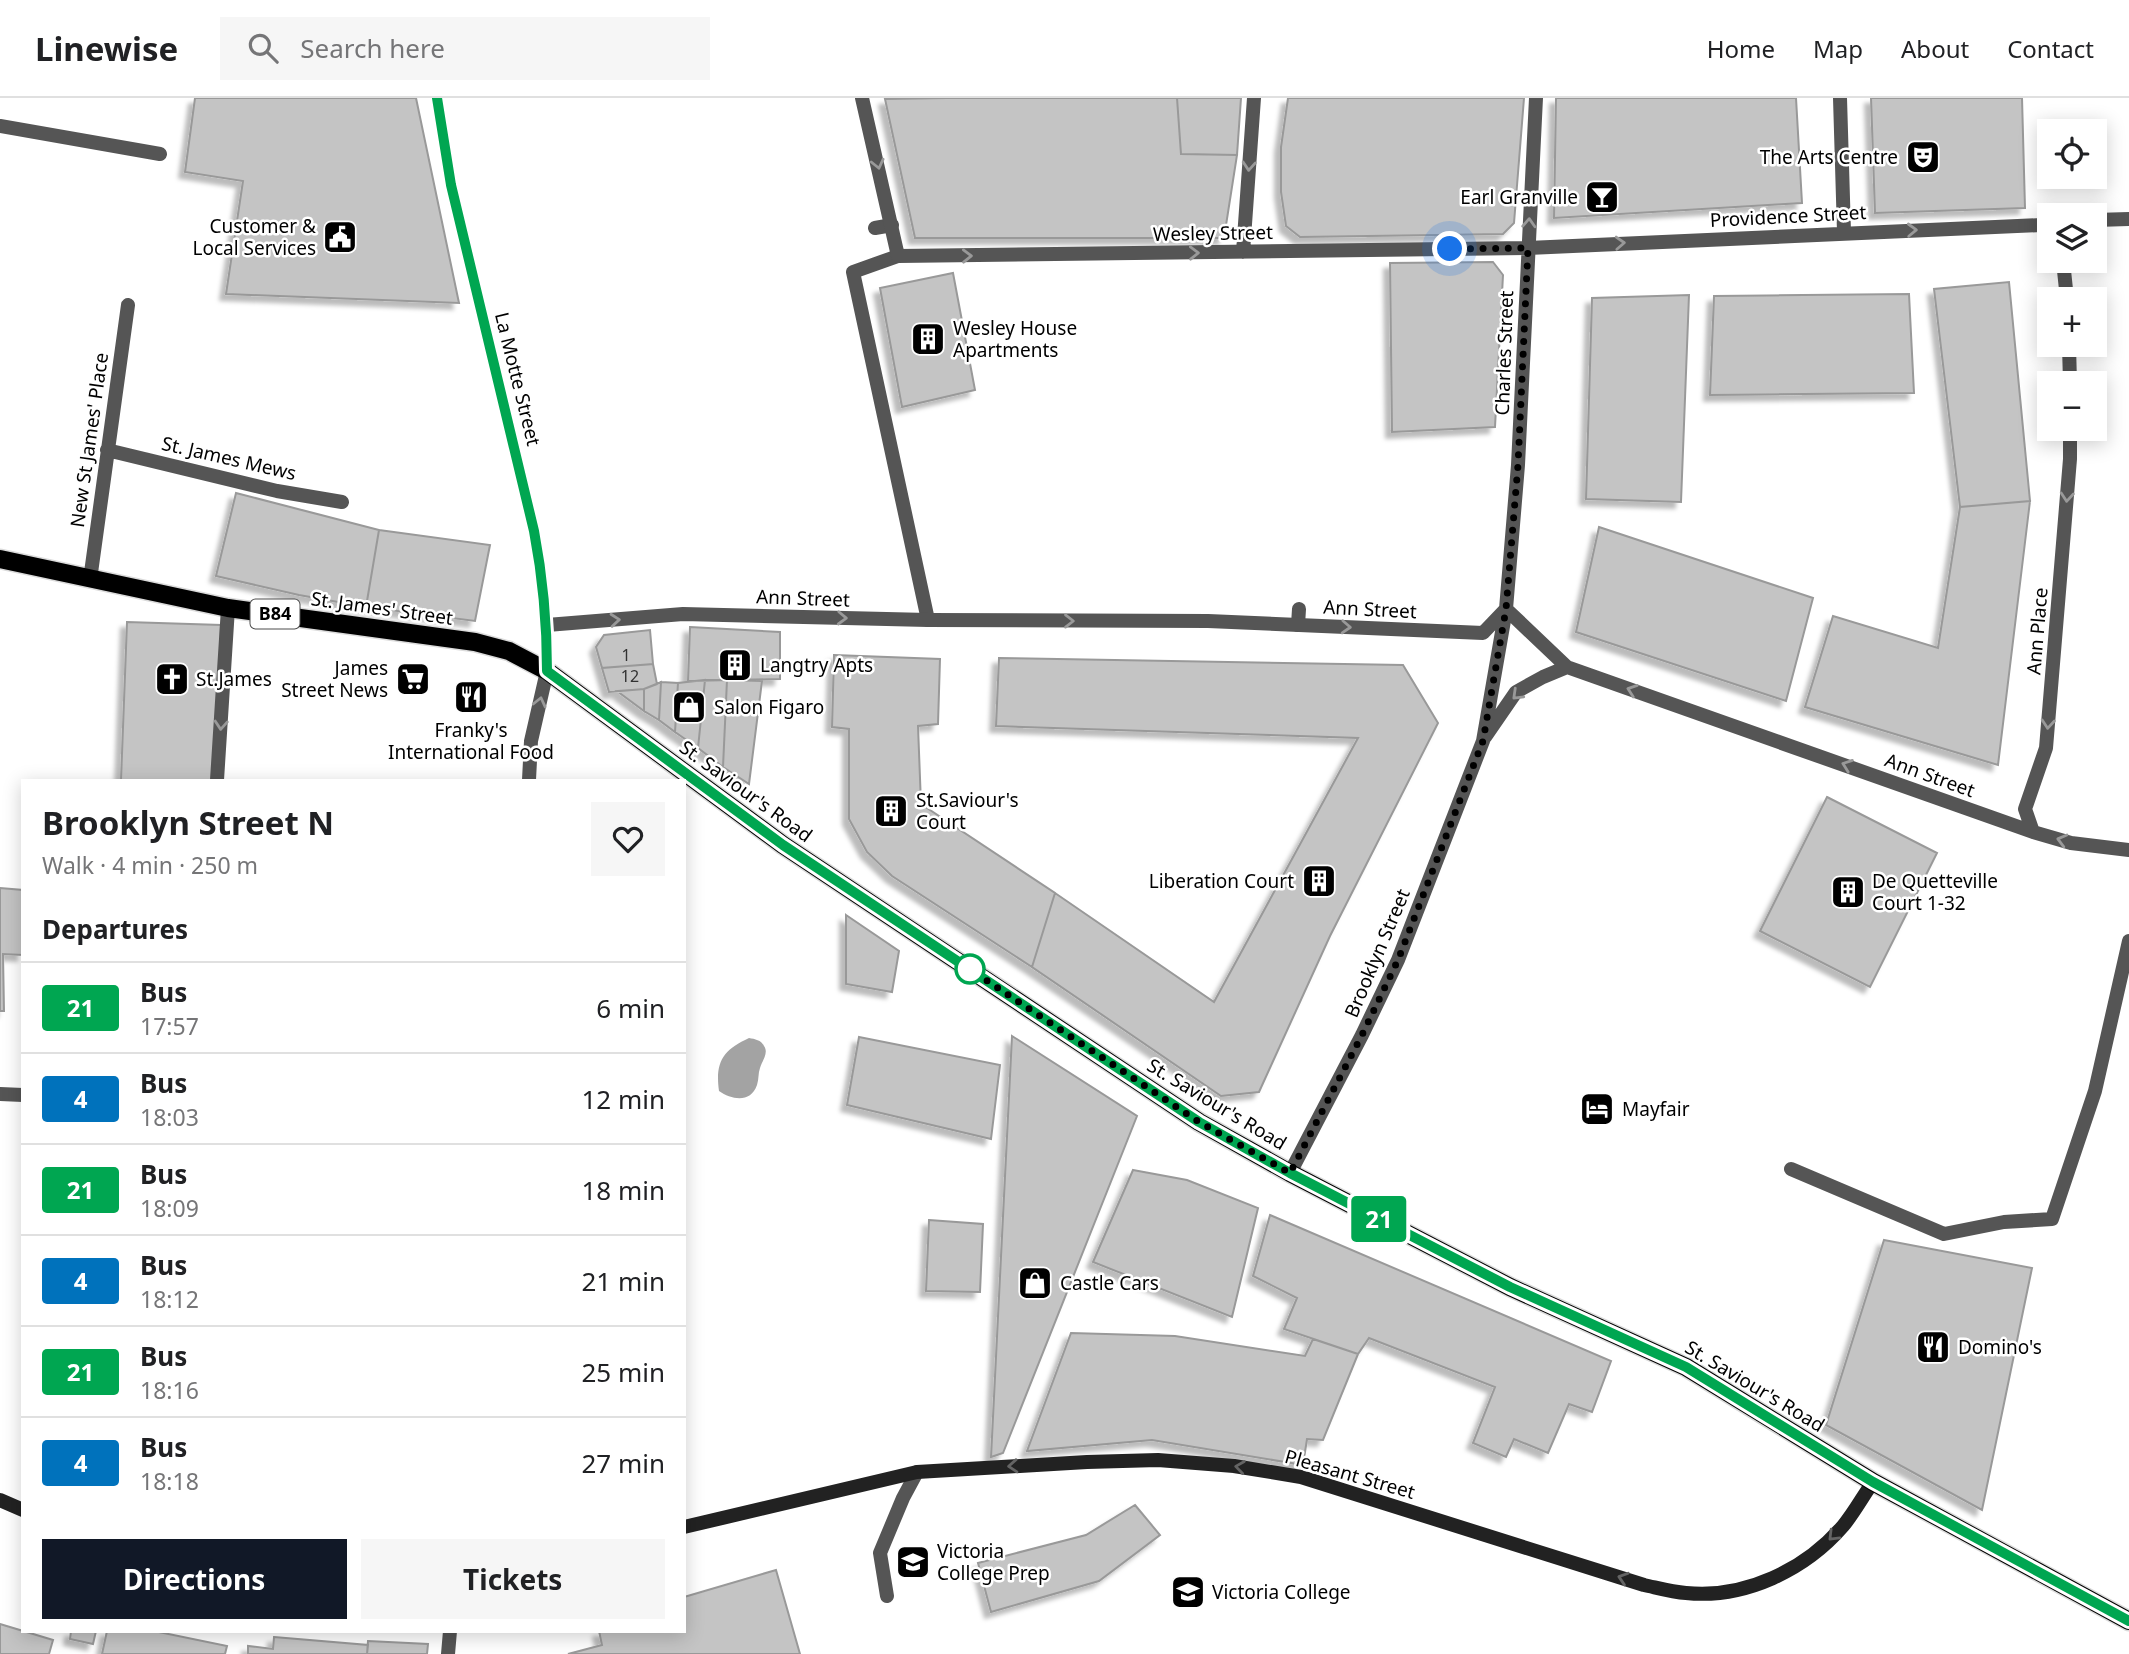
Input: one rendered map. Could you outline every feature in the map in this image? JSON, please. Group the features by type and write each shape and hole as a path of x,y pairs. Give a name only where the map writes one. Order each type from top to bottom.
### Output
{"main road":[{"name":"La Motte Street","path":"436,98 451,185 534,531 543,579 547,671"},
{"name":"St. James' Street","path":"0,559 228,608 475,642 509,651 547,671"},
{"name":"St. Saviour's Road","path":"547,671 783,845 1199,1122 1290,1173 1510,1287 1686,1367 1873,1482 2129,1621"},
{"name":"Pleasant Street","path":"686,1527 917,1472 1158,1460 1234,1466 1301,1477 1644,1585 1687,1593 1723,1593 1776,1577 1815,1554 1844,1525 1873,1482"},
{"path":"0,1500 21,1509"}],"street":[{"path":"862,98 898,256"},
{"path":"1243,252 1254,98"},
{"name":"Charles Street","path":"1506,609 1518,465 1536,98"},
{"path":"1840,98 1844,232"},
{"path":"0,126 160,154"},
{"path":"2107,220 2129,219"},
{"path":"875,228 892,225"},
{"name":"Providence Street","path":"1528,248 2037,225"},
{"name":"Wesley Street","path":"928,620 853,272 898,256 1528,248"},
{"name":"New St James' Place","path":"90,580 128,305"},
{"name":"Ann Place","path":"2033,832 2025,809 2046,748 2070,441"},
{"name":"St. James Mews","path":"107,450 277,491 342,502"},
{"path":"218,779 228,608"},
{"path":"1298,625 1299,609"},
{"name":"Ann Street","path":"547,625 683,614 928,620 1208,621 1483,633 1506,609 1567,667 2033,832 2071,843 2129,850"},
{"name":"Brooklyn Street","path":"1290,1173 1398,960 1483,741 1506,609"},
{"name":"Brooklyn Street","path":"1483,741 1516,692 1567,667"},
{"path":"528,779 531,741 547,671"},
{"path":"1791,1169 1944,1234 2004,1222 2052,1219 2095,1091 2129,941"},
{"path":"0,1094 21,1095"},
{"path":"887,1596 880,1553 917,1472"},
{"path":"448,1654 450,1633"}],"shaded area":[{"path":"749,1038 763,1044 765,1054 754,1091 746,1097 735,1098 719,1091 718,1072 727,1052"}],"building":[{"name":"Customer & Local Services","path":"195,98 416,98 459,303 226,294 243,181 185,172"},
{"path":"1177,98 1181,154 1237,155 1224,238 915,238 885,99"},
{"path":"1177,98 1241,98 1237,155 1181,154"},
{"path":"1288,98 1524,98 1514,223 1503,234 1300,237 1286,226 1281,192 1281,147"},
{"path":"1556,98 1796,98 1802,203 1554,218"},
{"path":"1871,98 2022,98 2025,208 1875,213"},
{"path":"1493,262 1503,275 1495,427 1392,432 1390,263"},
{"name":"Wesley House Apartments","path":"953,273 975,390 902,407 880,288"},
{"path":"2009,282 2030,501 1960,507 1934,289"},
{"path":"1909,294 1914,393 1710,395 1714,296"},
{"path":"1689,295 1681,502 1586,499 1592,298"},
{"path":"236,493 379,530 366,607 216,576"},
{"path":"2030,501 1998,765 1805,707 1833,616 1938,648 1960,507"},
{"path":"1599,527 1813,598 1786,701 1576,632"},
{"path":"379,530 490,545 475,621 366,607"},
{"name":"St.James","path":"127,622 221,625 215,779 121,779"},
{"name":"Langtry Apts","path":"690,627 780,632 780,679 688,681"},
{"path":"650,630 653,664 602,668 596,647 604,635"},
{"name":"St.Saviour's Court","path":"834,655 940,659 938,724 918,726 921,804 1055,893 1032,967 892,876 867,852 849,819 849,729 832,727"},
{"name":"Liberation Court","path":"999,658 1403,665 1438,723 1330,936 1259,1092 1221,1096 1032,967 1055,893 1214,1002 1358,738 996,726"},
{"path":"653,664 657,684 644,689 609,692 602,668"},
{"path":"705,680 727,680 723,767 698,748"},
{"name":"Salon Figaro","path":"705,680 698,748 675,732 678,683"},
{"path":"727,680 762,681 749,784 723,767"},
{"path":"661,682 678,683 675,732 659,720"},
{"path":"661,682 659,720 644,711 644,689"},
{"path":"644,689 644,711 617,691"},
{"name":"De Quetteville Court 1-32","path":"1827,797 1937,853 1870,987 1760,931"},
{"path":"0,888 21,890 21,955 3,954 4,1011 0,1011"},
{"path":"846,915 899,951 892,992 846,984"},
{"name":"Castle Cars","path":"1012,1036 1137,1116 1003,1453 991,1457"},
{"path":"859,1037 1000,1065 991,1139 847,1105"},
{"path":"1133,1170 1187,1180 1258,1208 1232,1317 1093,1262"},
{"path":"1270,1215 1611,1361 1592,1412 1569,1404 1548,1453 1514,1439 1506,1457 1473,1443 1495,1387 1369,1338 1358,1354 1284,1329 1297,1298 1253,1276"},
{"path":"929,1220 983,1224 980,1292 926,1291"},
{"name":"Domino's","path":"1884,1240 2032,1268 1982,1510 1826,1425"},
{"path":"1071,1333 1175,1336 1305,1356 1313,1339 1358,1354 1323,1440 1307,1439 1303,1465 1152,1440 1027,1451"},
{"path":"1135,1505 1160,1535 1099,1581 991,1612 978,1563 1086,1535"},
{"path":"776,1570 800,1654 568,1654 602,1645 599,1633 686,1633 686,1596"},
{"path":"0,1624 21,1630 21,1633 53,1640 49,1654 0,1654"},
{"path":"71,1633 96,1633 93,1644 70,1639"},
{"path":"107,1633 164,1633 227,1646 225,1654 102,1654"},
{"path":"274,1637 368,1645 367,1654 248,1654 248,1646 273,1649"},
{"path":"368,1641 428,1644 427,1654 367,1654"}],"bus line":[{"name":"21","path":"437,98 451,185 534,531 543,579 547,671 783,845 1199,1122 1290,1173 1510,1287 1686,1367 1873,1482 2129,1621"}],"place":[{"name":"The Arts Centre","path":"1923,157"},
{"name":"Earl Granville","path":"1602,197"},
{"name":"Customer & Local Services","path":"340,237"},
{"name":"Wesley House Apartments","path":"928,339"},
{"name":"Langtry Apts","path":"735,665"},
{"name":"St.James","path":"172,679"},
{"name":"James Street News","path":"413,679"},
{"name":"Franky's International Food","path":"471,697"},
{"name":"Salon Figaro","path":"689,707"},
{"name":"St.Saviour's Court","path":"891,811"},
{"name":"Liberation Court","path":"1319,881"},
{"name":"De Quetteville Court 1-32","path":"1848,892"},
{"name":"Mayfair","path":"1597,1109"},
{"name":"Castle Cars","path":"1035,1283"},
{"name":"Domino's","path":"1933,1347"},
{"name":"Victoria College Prep","path":"913,1562"},
{"name":"Victoria College","path":"1188,1592"}],"route":[{"path":"970,969 968,968 1199,1122 1290,1173 1362,1035 1415,919 1483,741 1506,609 1518,465 1528,248 1450,249"}]}
